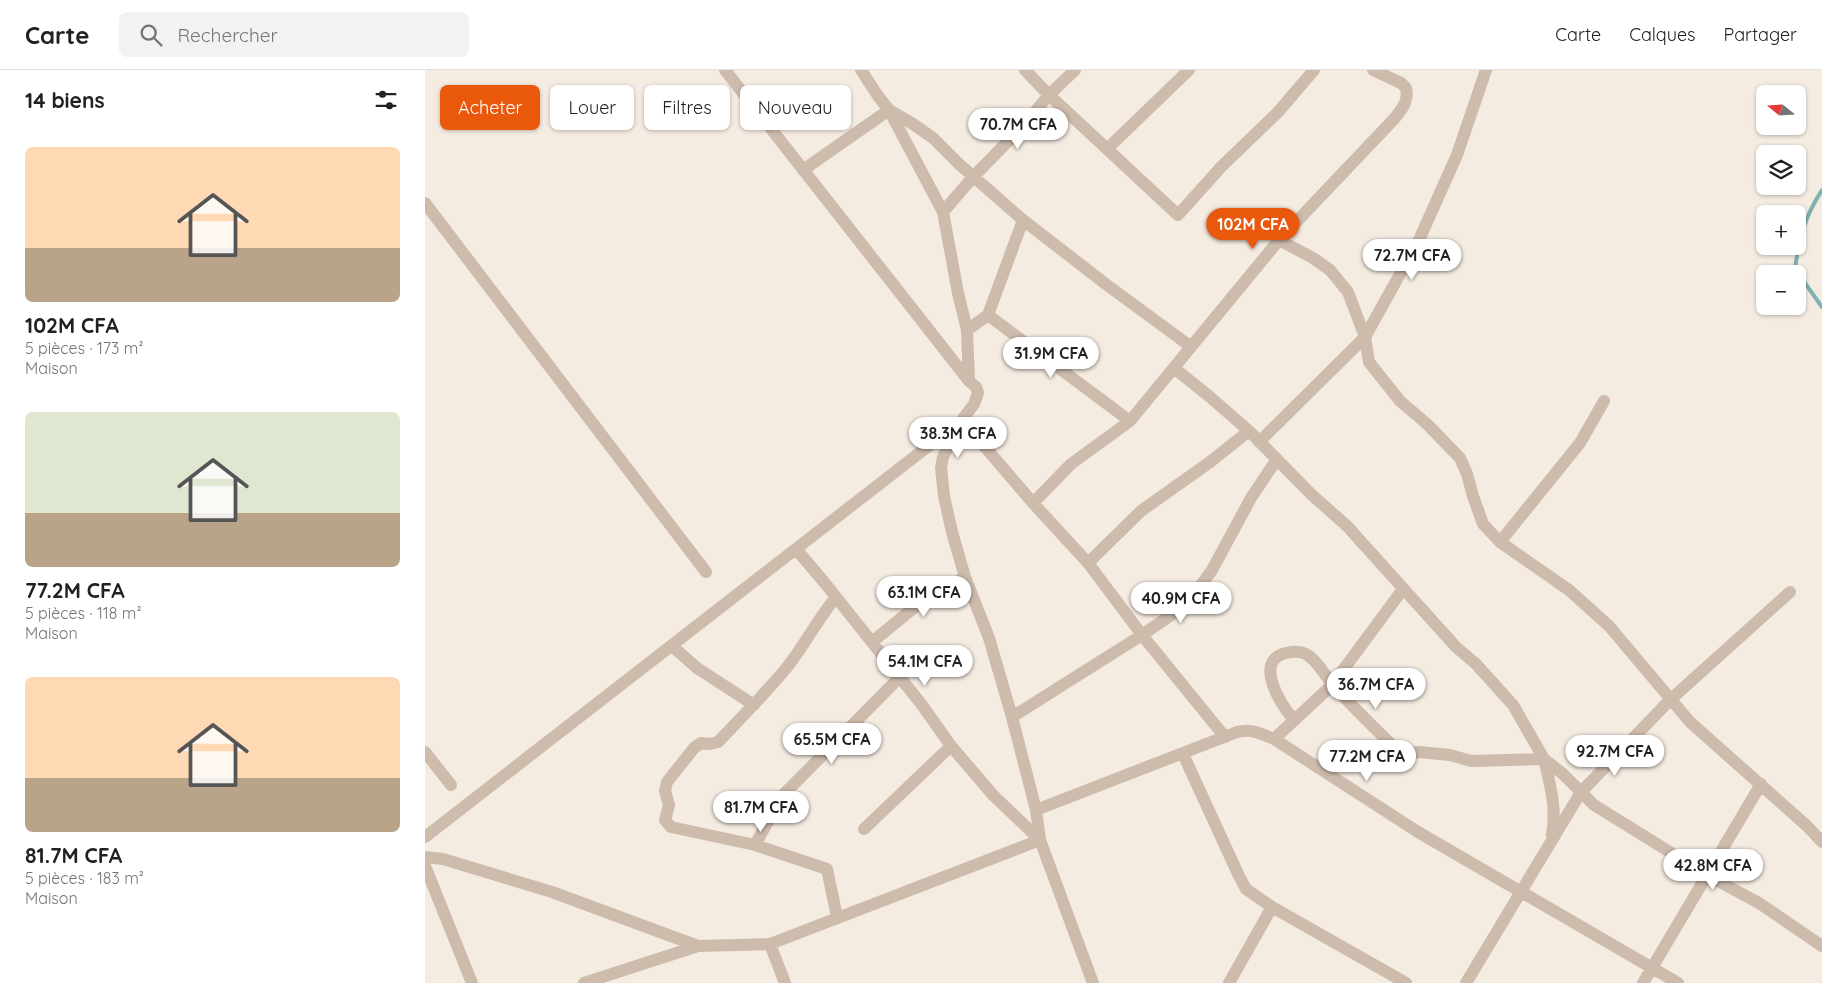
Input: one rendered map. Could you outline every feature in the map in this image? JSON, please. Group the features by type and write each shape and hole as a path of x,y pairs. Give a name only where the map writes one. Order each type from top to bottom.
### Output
{"street":[{"path":"725,70 969,381 976,387 977,393 974,404 962,420 943,457 941,468 944,496 965,577 989,638 1012,717 1036,810 1039,840 1093,983"},
{"path":"861,70 889,110 943,212 967,330 969,381"},
{"path":"1025,70 1049,95 1178,215 1221,167 1277,112 1314,70"},
{"path":"943,212 1049,95 1075,70"},
{"path":"1107,149 1189,70"},
{"path":"1033,503 1071,464 1130,420 1279,240 1395,118 1405,104 1407,91 1404,86 1373,70"},
{"path":"1259,442 1365,337 1419,240 1457,154 1486,70"},
{"path":"803,170 889,110"},
{"path":"889,110 933,138 973,177 1023,220 1190,346"},
{"path":"425,202 706,572"},
{"path":"967,330 988,315 1023,220"},
{"path":"1279,240 1313,258 1330,270 1348,292 1365,337 1369,362 1400,401 1427,424 1460,458 1483,524 1500,542 1569,590 1609,626 1690,722 1761,784 1822,842"},
{"path":"988,315 1130,420"},
{"path":"1174,368 1211,397 1311,494 1347,526 1403,589 1513,705 1544,759 1551,787 1555,820 1550,842"},
{"path":"1500,542 1580,443 1604,401"},
{"path":"962,420 1033,503 1088,563 1142,635 1225,738"},
{"path":"425,837 962,420"},
{"path":"1088,563 1141,511 1249,432"},
{"path":"1012,717 1142,635 1171,615 1193,595 1212,570 1251,498 1277,459"},
{"path":"796,549 900,677 951,746 993,795 1039,840"},
{"path":"872,642 916,606 965,577"},
{"path":"1274,739 1332,685 1403,589"},
{"path":"1466,983 1581,792 1670,700 1790,592"},
{"path":"836,597 824,611 789,664 754,705 718,742 710,744 701,742 681,763 665,787 669,805 665,820 675,828 755,846 827,870 837,917"},
{"path":"671,646 697,668 754,705"},
{"path":"1294,720 1282,706 1273,687 1271,669 1275,661 1282,654 1298,652 1306,654 1315,660 1332,685 1401,754 1426,753 1450,755 1471,761 1544,759 1594,805 1707,875 1821,940"},
{"path":"755,846 782,796 900,677"},
{"path":"1036,810 1244,730 1257,732 1274,739 1417,832 1651,969 1679,983"},
{"path":"864,829 951,746"},
{"path":"425,752 451,785"},
{"path":"1183,754 1246,888 1272,907 1406,983"},
{"path":"1643,983 1761,784"},
{"path":"584,983 620,977 698,946 770,944 1039,840"},
{"path":"425,857 443,859 552,892 698,946"},
{"path":"425,866 472,983"},
{"path":"1229,983 1272,907"},
{"path":"770,944 785,983"}],"waterway":[{"path":"1822,190 1811,209 1804,228 1795,269 1822,307"}]}
